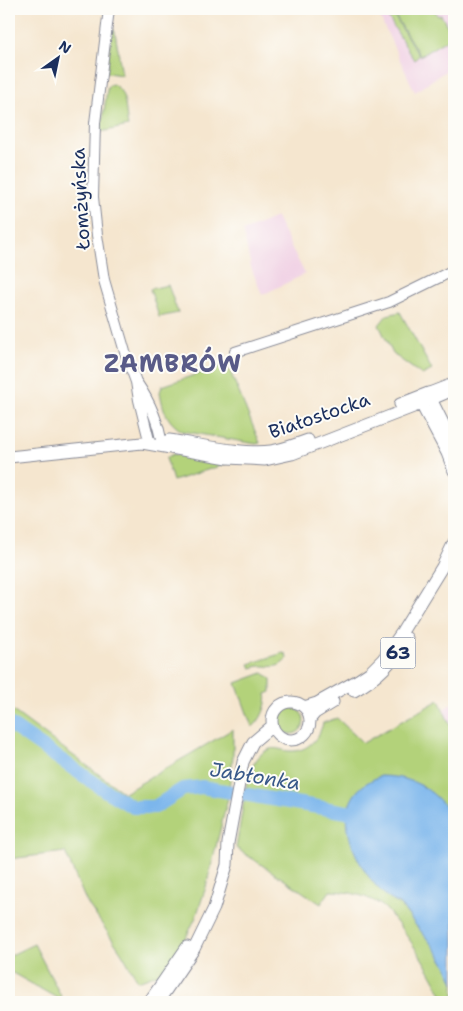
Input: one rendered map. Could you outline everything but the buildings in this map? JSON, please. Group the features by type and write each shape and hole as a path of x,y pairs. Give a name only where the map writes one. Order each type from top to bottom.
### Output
{"main road":[{"name":"Łomżyńska","path":"109,9 95,123 94,197 97,235 104,280 125,352 136,382 147,398 157,423 155,442"},
{"path":"235,352 389,302 454,270"},
{"name":"Białostocka","path":"427,399 454,383"},
{"name":"Białostocka","path":"9,457 155,442 235,458 265,460 292,454 427,399 454,390"},
{"path":"427,399 454,445"},
{"path":"427,399 454,471"},
{"name":"63","path":"454,542 442,567 383,659 370,672 358,680 316,703 304,706 290,702 280,705 273,714 275,731 288,740 302,737 309,729 310,719 320,710 366,684 389,665 454,558"},
{"path":"304,706 310,719"},
{"name":"63","path":"149,1002 197,929 207,908 228,843 246,752 253,742 275,731"},
{"name":"63","path":"158,1002 194,949 214,908 227,865 228,843"}],"shaded area":[{"path":"376,9 454,9 454,65 415,92"},
{"path":"276,217 305,274 262,295 251,267 243,231"},
{"path":"454,702 454,734 444,709"}],"green space":[{"path":"383,9 390,9 419,56 414,60"},
{"path":"391,9 434,9 438,16 441,15 453,36 420,56"},
{"path":"112,28 115,32 122,75 107,73"},
{"path":"112,84 117,87 123,96 128,126 101,132 107,90 108,86"},
{"path":"168,285 178,313 159,317 150,289"},
{"path":"400,312 432,370 422,375 393,354 379,325 387,315"},
{"path":"224,365 230,371 260,443 256,444 182,431 172,423 166,414 160,392 162,386"},
{"path":"173,454 226,464 173,481 166,458"},
{"path":"283,653 286,654 287,659 275,666 251,668 249,664"},
{"path":"263,673 271,679 271,692 266,694 267,698 263,712 252,727 236,683"},
{"path":"439,700 454,734 454,817 422,785 359,792 347,808 389,898 400,905 434,947 451,973 454,983 454,1002 446,1002 411,942 385,908 373,900 359,895 330,891 321,904 236,848 248,776 262,753 273,749 296,751 307,747 319,734 323,723 337,718 363,743"},
{"path":"9,708 124,793 233,729 233,756 228,798 206,887 196,917 181,948 165,971 138,981 121,952 86,901 65,852 9,859"},
{"path":"291,708 300,712 304,721 300,730 291,734 282,730 278,721 282,712"},
{"path":"34,944 64,1002 9,971 9,956"}],"water":[{"path":"381,776 405,779 423,787 439,799 454,817 454,983 437,951 402,907 387,897 367,874 353,847 347,819 349,806 355,794 366,784"}],"waterway":[{"name":"Jabłonka","path":"9,724 106,791 133,807 155,807 183,789 202,787 364,815"}],"district":[{"name":"ZAMBRÓW","path":"173,364"}]}
